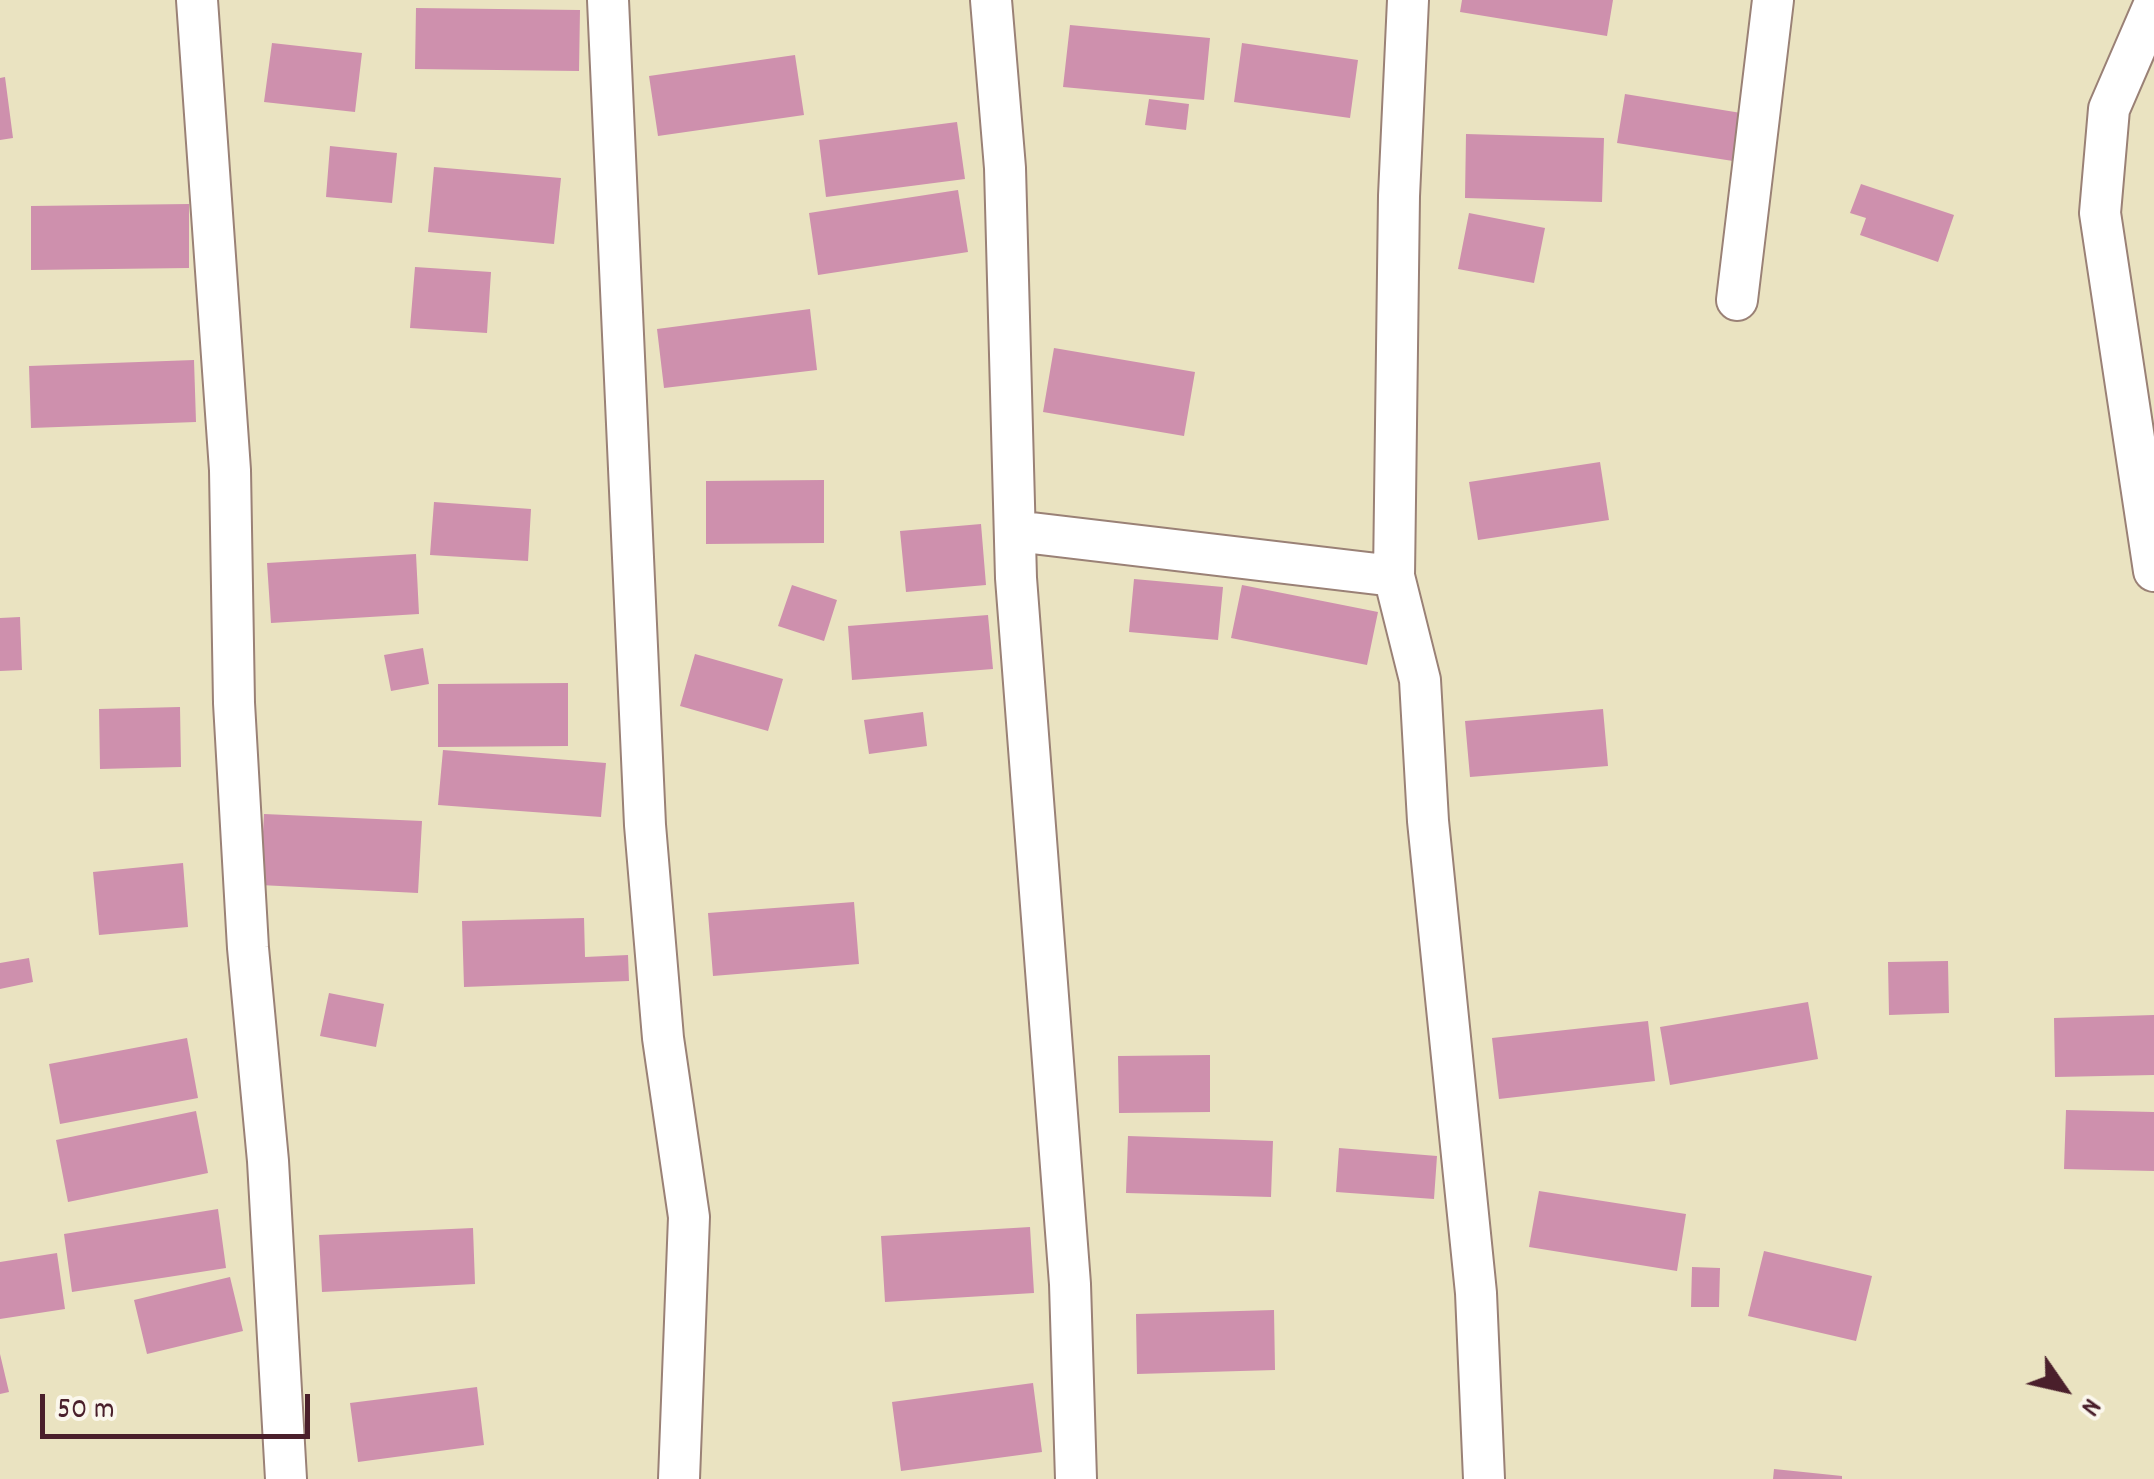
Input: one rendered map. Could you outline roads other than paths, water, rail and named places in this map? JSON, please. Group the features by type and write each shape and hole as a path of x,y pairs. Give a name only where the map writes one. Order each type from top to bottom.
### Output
{"street":[{"path":"197,0 230,470 234,702 248,948 268,1161 286,1479"},
{"path":"608,0 645,826 664,1038 690,1217 680,1479"},
{"path":"991,0 1005,168 1015,531 1070,1284 1076,1479"},
{"path":"1408,0 1399,196 1394,576 1420,680 1428,821 1476,1293 1484,1479"},
{"path":"1737,300 1773,0"},
{"path":"2154,5 2108,109 2100,212 2154,571"},
{"path":"1015,531 1394,576"}]}
